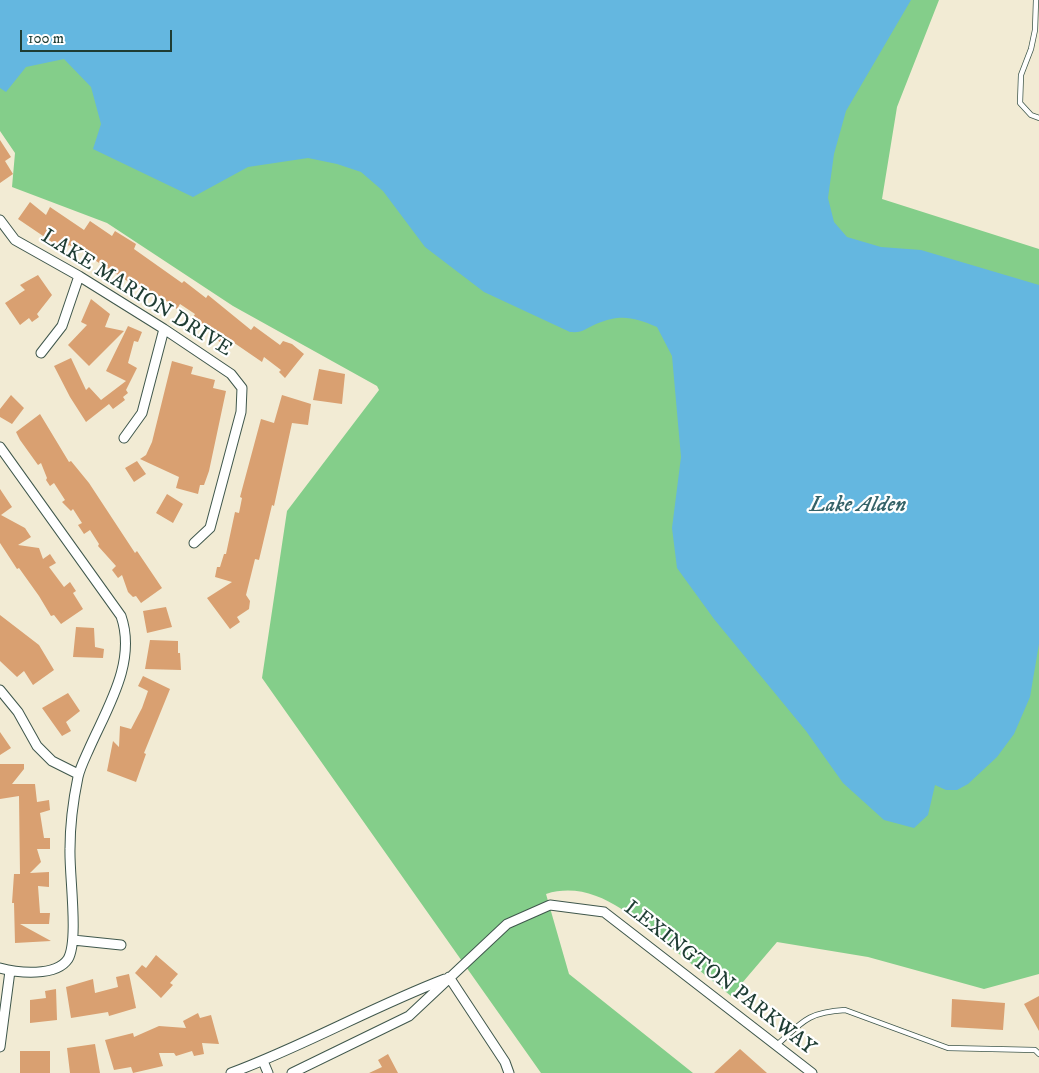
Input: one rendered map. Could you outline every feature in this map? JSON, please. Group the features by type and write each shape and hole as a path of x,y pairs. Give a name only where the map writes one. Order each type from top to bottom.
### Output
{"street":[{"name":"LAKE MARION DRIVE","path":"0,220 14,240 79,276 164,329 231,374 242,388 241,412 210,528 194,543"},
{"path":"41,353 62,326 79,276"},
{"path":"124,438 142,413 164,329"},
{"path":"0,447 121,616 126,631 126,653 117,686 78,774 72,809 70,849 73,940 69,957 61,967 44,971 10,971 0,968"},
{"path":"0,690 18,712 37,746 52,761 78,774"},
{"name":"LEXINGTON PARKWAY","path":"292,1073 409,1016 506,924 550,905 604,912 812,1073"},
{"path":"73,940 121,945"},
{"path":"0,1047 10,971"},
{"path":"450,977 505,1062 509,1073"},
{"name":"LEXINGTON PARKWAY","path":"231,1073 263,1061 397,998 450,977"},
{"path":"263,1061 268,1073"}],"lane":[{"path":"1036,0 1035,30 1031,49 1020,74 1020,102 1031,115 1039,118"},
{"path":"776,1046 807,1017 826,1011 845,1010 948,1048 1035,1050 1039,1054"},
{"path":"1035,1050 1039,1046"}],"green space":[{"path":"0,0 939,0 897,107 882,199 1039,249 1039,974 984,989 868,957 777,942 731,996 641,923 612,903 580,892 564,891 546,894 569,974 693,1073 541,1073 262,678 287,511 379,390 377,386 233,306 107,223 12,187 15,153 0,131"}],"water":[{"name":"Lake Alden","path":"0,0 911,0 846,111 834,154 828,198 834,222 847,237 881,247 921,250 1039,285 1039,644 1030,697 1014,734 997,757 968,784 957,790 946,790 935,785 928,815 914,828 884,820 843,783 806,731 714,619 677,568 672,528 681,457 672,356 657,327 634,319 620,318 596,324 581,331 570,332 484,292 425,247 383,191 361,172 337,164 308,158 248,167 193,197 93,149 101,124 91,87 64,59 26,67 6,92 0,88"}],"building":[{"path":"0,140 11,157 5,161 13,174 0,183"},
{"path":"30,202 46,215 50,207 84,230 90,221 112,236 115,231 136,244 134,249 182,283 184,281 206,298 208,295 251,330 254,326 280,345 283,341 292,344 304,354 285,378 279,372 281,370 264,357 262,362 227,338 222,344 214,337 215,335 192,319 195,314 180,304 177,309 165,300 163,304 79,250 69,245 66,248 52,242 18,219"},
{"path":"38,275 52,295 37,314 39,317 32,322 29,318 20,325 5,303 25,290 20,285"},
{"path":"91,299 110,314 105,327 124,331 89,366 68,345 87,325 81,322"},
{"path":"128,326 142,332 138,342 134,341 128,363 137,368 126,390 128,393 123,397 125,400 113,409 109,404 86,422 54,366 71,358 86,390 89,387 101,400 126,381 106,371"},
{"path":"172,361 193,367 191,374 215,380 213,388 226,391 209,471 204,485 200,485 198,494 176,488 179,477 140,459 146,455 152,442"},
{"path":"319,369 345,374 342,404 313,400"},
{"path":"11,395 24,408 12,424 0,417 0,409"},
{"path":"282,395 311,404 308,425 292,423 274,506 272,505 259,560 255,559 246,595 250,601 249,609 237,617 240,622 230,629 207,598 232,582 215,577 217,567 220,567 224,554 226,554 235,512 239,513 242,498 240,497 261,419 274,423"},
{"path":"40,414 69,462 71,461 89,483 135,553 137,551 162,588 141,603 136,596 133,597 128,592 122,575 118,578 112,570 116,566 98,546 99,544 90,530 84,534 78,525 82,523 73,509 71,511 62,502 65,500 54,483 50,486 46,480 47,478 41,463 38,465 20,440 16,432"},
{"path":"137,461 146,474 134,482 125,468"},
{"path":"0,489 12,507 1,515 25,528 31,537 18,545 39,548 43,559 50,554 56,563 49,567 64,587 70,582 76,591 73,593 83,609 61,624 54,615 51,616 39,596 19,568 17,569 0,543"},
{"path":"167,494 183,504 173,523 156,513"},
{"path":"166,607 172,627 147,633 143,611"},
{"path":"0,615 39,645 54,670 33,685 24,671 17,677 0,661"},
{"path":"76,627 94,628 95,647 104,649 103,658 73,657"},
{"path":"150,640 178,641 181,670 145,669"},
{"path":"143,676 170,689 144,753 146,754 136,782 107,771 113,741 119,747 120,726 131,729 142,708 148,691 138,686"},
{"path":"68,693 80,711 66,722 71,731 62,736 42,708"},
{"path":"0,732 11,748 0,755"},
{"path":"0,764 24,764 24,769 12,784 35,784 37,802 49,800 50,810 40,813 44,838 50,838 50,849 37,849 41,862 30,873 49,872 49,887 38,886 40,913 50,913 49,924 20,924 51,941 15,943 14,903 12,903 14,874 20,874 19,796 0,799"},
{"path":"156,955 178,974 170,983 173,985 161,998 135,973 142,965 146,968"},
{"path":"129,974 136,1008 109,1016 108,1012 71,1018 66,987 93,979 95,993 118,987 116,977"},
{"path":"56,989 57,1020 30,1023 30,1000 46,998 45,991"},
{"path":"1039,996 1039,1031 1024,1004"},
{"path":"952,999 1005,1003 1003,1030 951,1027"},
{"path":"198,1013 200,1018 211,1015 219,1044 202,1043 204,1054 194,1056 192,1051 176,1056 174,1053 159,1053 163,1066 133,1073 131,1067 114,1070 105,1040 133,1033 134,1037 159,1026 186,1028 183,1021"},
{"path":"95,1044 100,1073 70,1073 67,1048"},
{"path":"740,1049 767,1073 714,1073"},
{"path":"20,1051 50,1051 50,1073 20,1073"},
{"path":"388,1054 398,1073 369,1073 382,1067 378,1060"}]}
